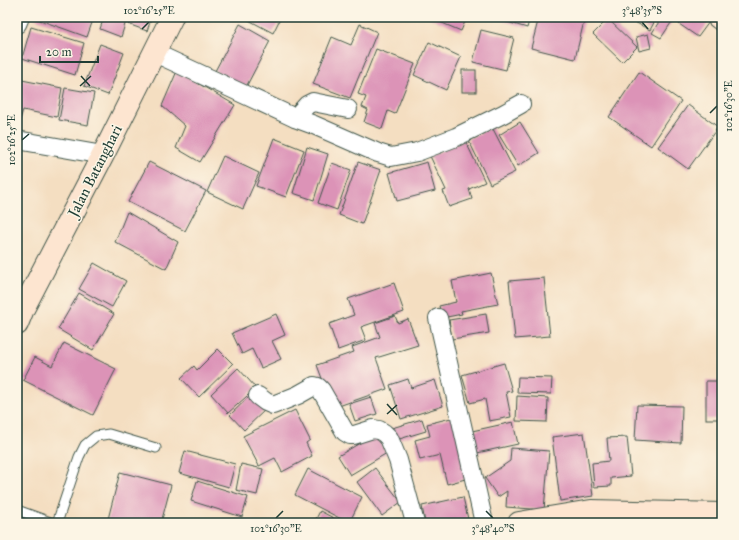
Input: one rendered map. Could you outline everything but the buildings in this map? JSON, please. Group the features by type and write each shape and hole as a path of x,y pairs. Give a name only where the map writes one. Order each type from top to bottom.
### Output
{"street":[{"path":"17,24 20,17"},
{"name":"Jalan Batanghari","path":"17,324 23,309 103,155 172,17"},
{"path":"718,17 722,20"},
{"path":"155,53 295,118 391,157 417,152 456,137 521,104"},
{"path":"295,118 307,105 313,102 348,109"},
{"path":"17,140 103,155"},
{"path":"438,318 484,523"},
{"path":"258,396 266,402 274,404 298,395 314,386 321,390 345,432 354,435 373,429 384,433 389,438 398,460 415,523"},
{"path":"519,523 591,512 722,514"}],"lane":[{"path":"57,523 79,457 86,445 96,436 109,434 156,448"},
{"path":"17,510 53,523"}]}
